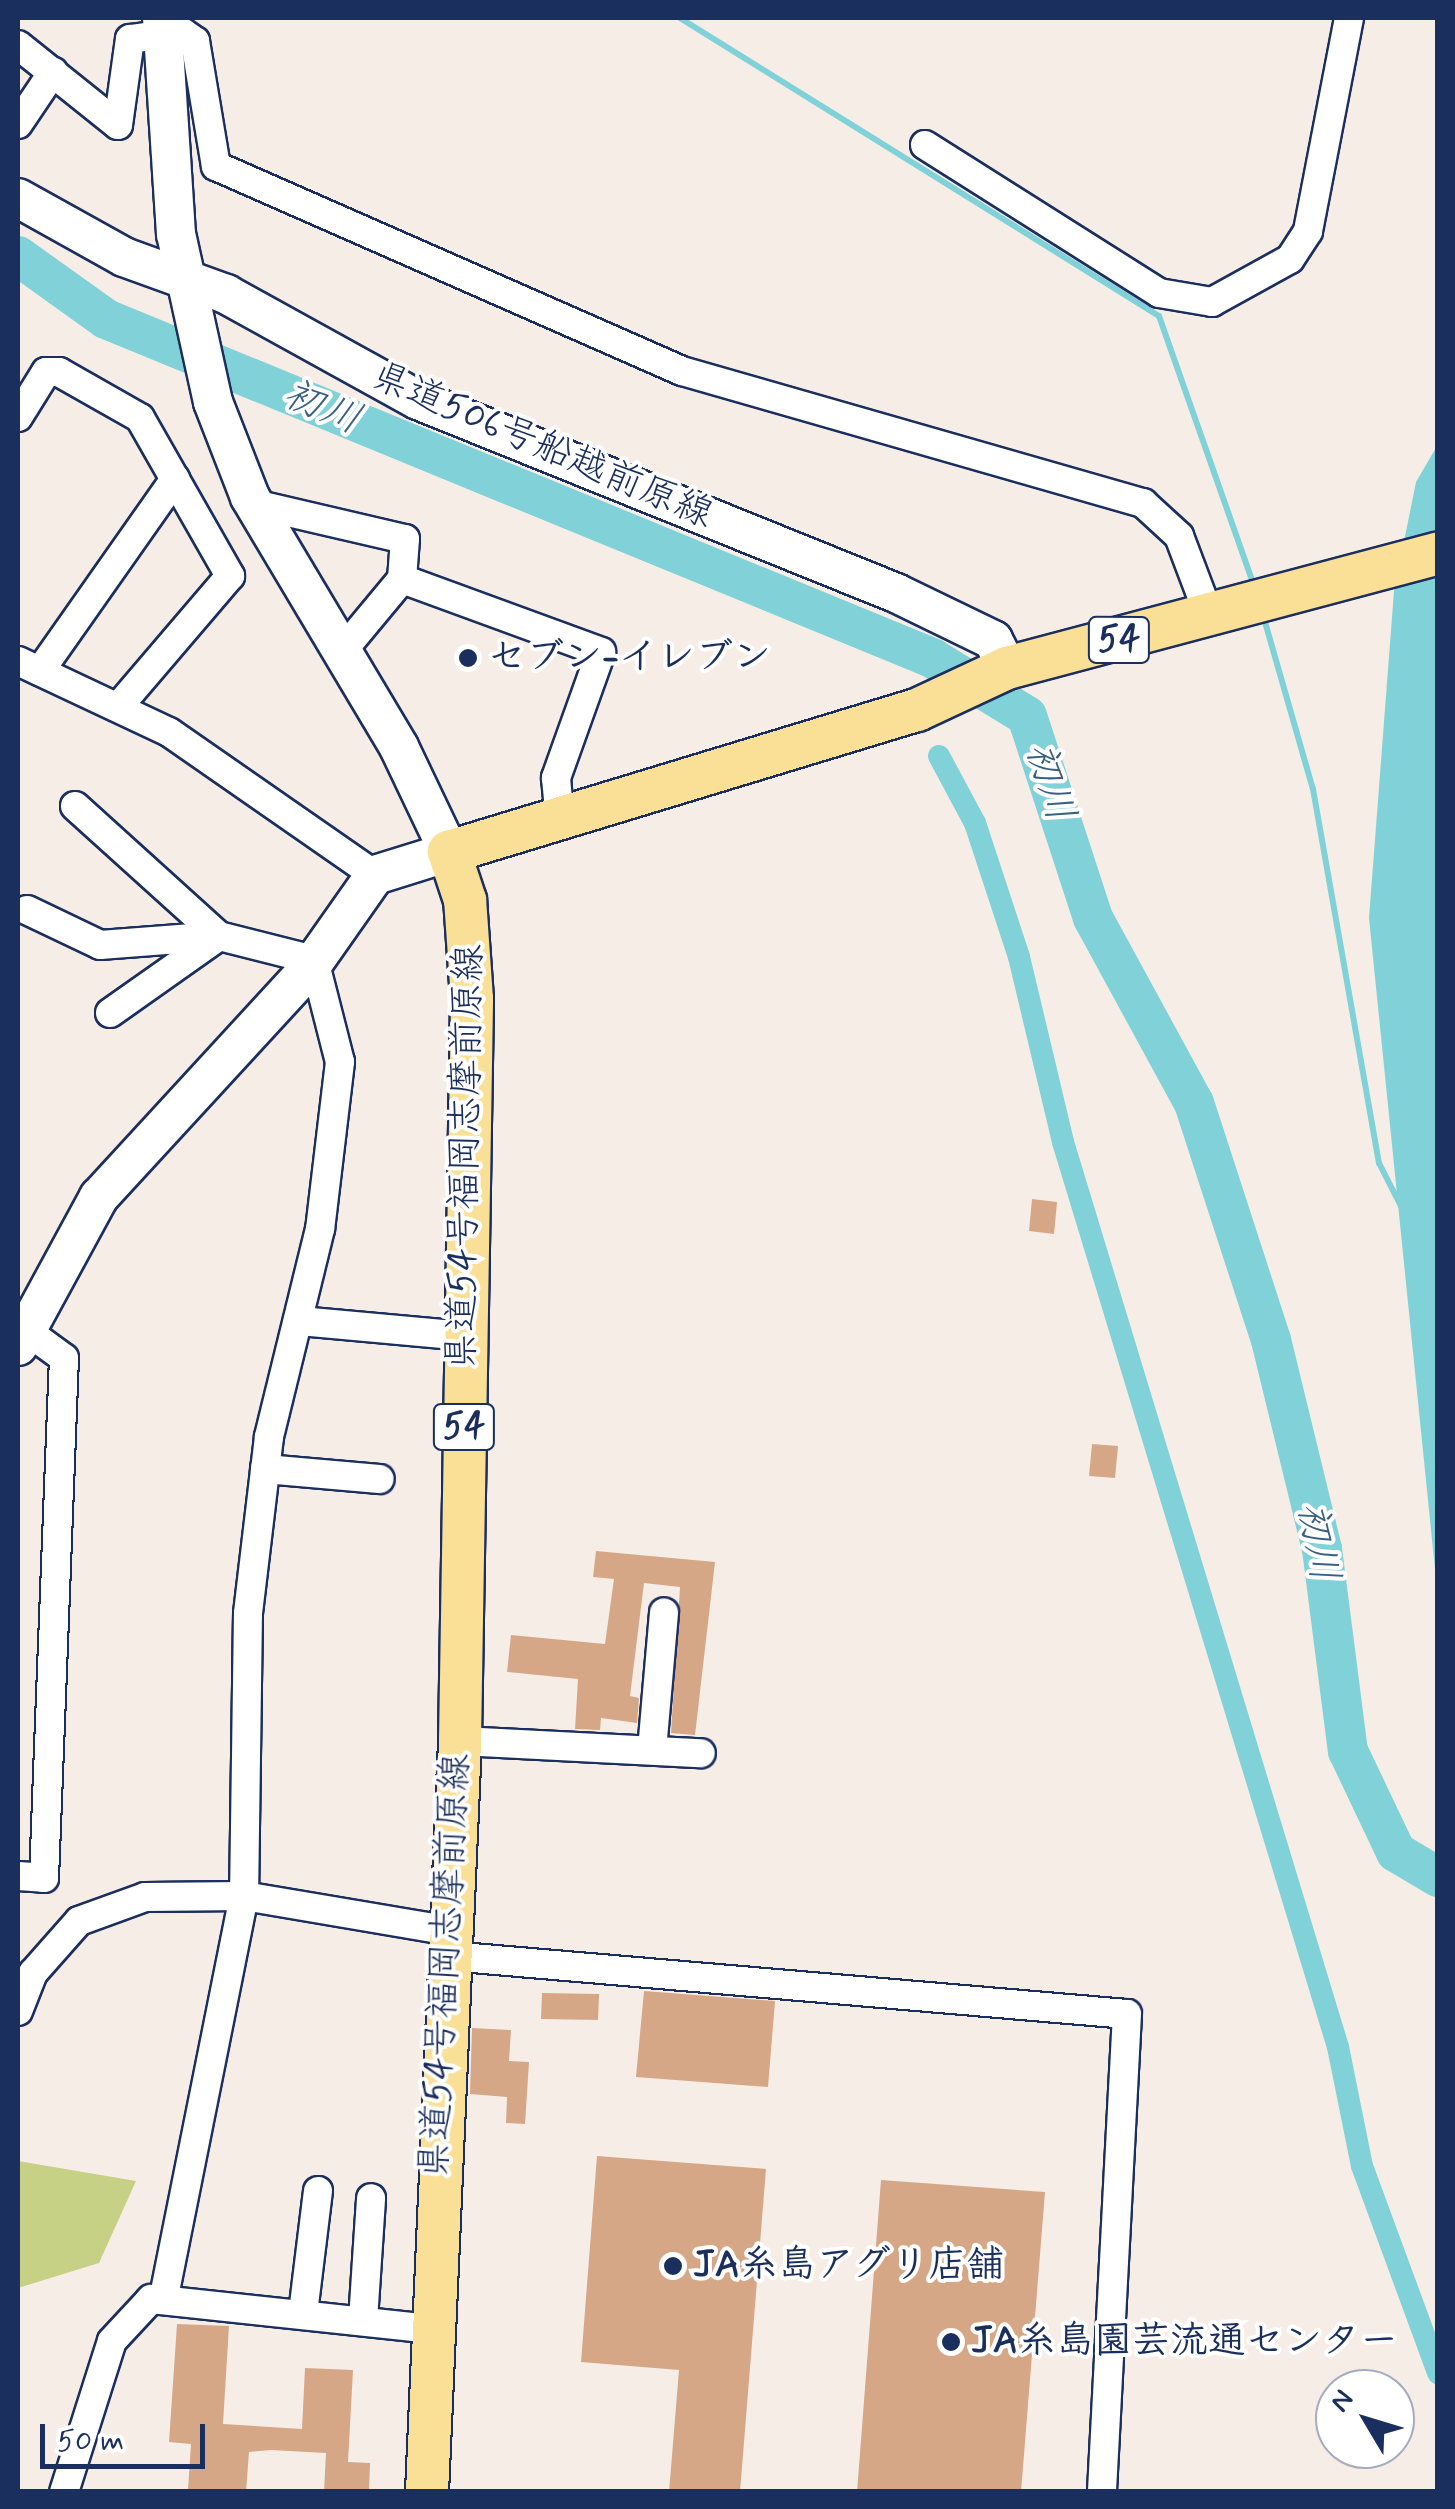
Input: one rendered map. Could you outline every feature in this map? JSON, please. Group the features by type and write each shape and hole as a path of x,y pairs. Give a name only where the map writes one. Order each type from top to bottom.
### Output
{"main road":[{"name":"54","path":"449,852 916,710 1006,668 1221,616 1438,554"},
{"name":"県道54号福岡志摩前原線","path":"427,2492 460,1741 472,999 465,900 449,852"}],"street":[{"path":"925,145 1159,293 1212,302 1290,259 1308,231 1349,18"},
{"path":"18,46 118,125 130,39 162,24"},
{"path":"18,1876 44,1878 64,1358 24,1340 99,1197 314,960 375,876 449,852 343,650 252,500 189,295 162,24"},
{"path":"162,24 196,41 216,166 682,372 1143,503 1179,536 1221,616"},
{"path":"18,124 53,72"},
{"name":"県道506号船越前原線","path":"18,198 189,295 418,400 896,593 993,640 1006,668"},
{"path":"18,417 46,372 59,372 140,418 230,576 120,705"},
{"path":"175,480 29,666 120,705 375,876"},
{"path":"252,500 406,539 402,579 343,650"},
{"path":"402,579 601,652 556,778 560,820"},
{"path":"75,806 219,936"},
{"path":"26,910 100,944 219,936 314,960"},
{"path":"110,1013 219,936"},
{"path":"164,2294 244,1896 243,1670 265,1469 300,1322 340,1062 314,960"},
{"path":"300,1322 464,1336"},
{"path":"265,1469 380,1479"},
{"path":"652,1750 664,1613"},
{"path":"460,1741 701,1753"},
{"path":"18,2011 33,1973 79,1921 145,1898 244,1896 449,1944 1127,2014 1102,2492"},
{"path":"303,2312 318,2191"},
{"path":"364,2320 372,2198"},
{"path":"64,2492 112,2341 137,2308 164,2294 432,2329"}],"green space":[{"path":"18,2161 136,2181 99,2263 18,2288"}],"water":[{"path":"1437,446 1437,1589 1369,918 1394,591 1416,482"}],"building":[{"path":"1032,1199 1057,1202 1054,1234 1029,1231"},
{"path":"1092,1444 1118,1446 1115,1478 1089,1476"},
{"path":"596,1551 715,1562 695,1735 671,1733 680,1587 644,1583 630,1696 639,1698 637,1723 601,1718 600,1730 575,1729 578,1679 507,1672 511,1635 605,1644 614,1579 593,1577"},
{"path":"644,1991 775,2001 768,2087 636,2077"},
{"path":"542,1993 599,1994 598,2020 541,2019"},
{"path":"472,2028 511,2030 509,2061 529,2062 525,2124 506,2123 507,2097 470,2094"},
{"name":"JA糸島アグリ店舗","path":"597,2156 766,2169 740,2492 669,2492 679,2370 581,2362"},
{"name":"JA糸島園芸流通センター","path":"881,2180 1045,2192 1021,2492 857,2492"},
{"path":"177,2324 229,2326 223,2424 302,2429 305,2368 353,2370 348,2462 370,2463 369,2492 324,2492 326,2453 271,2450 249,2452 246,2492 188,2490 191,2444 169,2442"}],"waterway":[{"path":"680,18 1159,316 1255,588"},
{"name":"初川","path":"18,256 106,319 932,658 1027,716 1093,918 1194,1103 1271,1340 1322,1549 1348,1751 1396,1852 1438,1877"},
{"path":"1263,615 1313,789 1379,1163 1407,1218"},
{"path":"939,756 975,823 1019,957 1063,1142 1338,2047 1362,2166 1438,2373"}],"place":[{"name":"セブン-イレブン","path":"468,658"},
{"name":"JA糸島アグリ店舗","path":"673,2266"},
{"name":"JA糸島園芸流通センター","path":"951,2342"}]}
